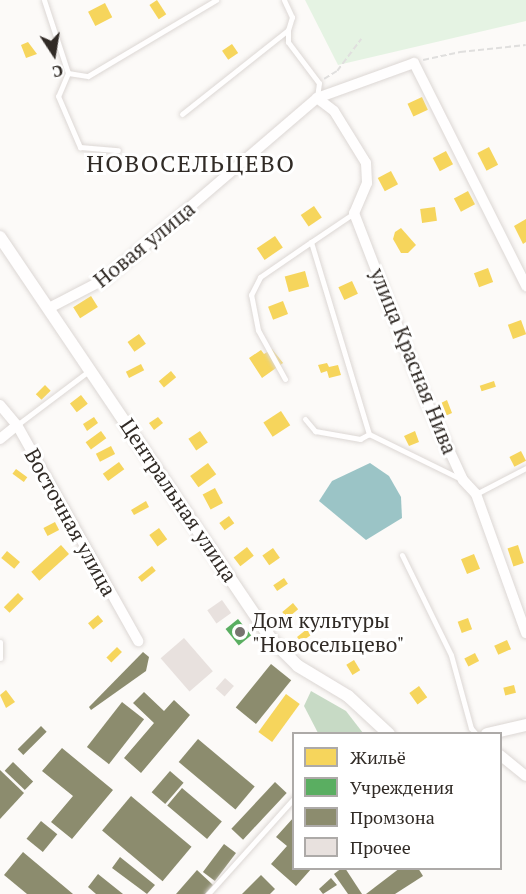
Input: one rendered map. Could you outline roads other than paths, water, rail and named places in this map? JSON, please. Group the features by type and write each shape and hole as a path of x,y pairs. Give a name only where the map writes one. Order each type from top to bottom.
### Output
{"street":[{"name":"Новая улица","path":"51,307 107,278 317,98 414,63 526,286"},
{"path":"317,98 334,111 366,163 367,183 354,213"},
{"name":"улица Красная Нива","path":"354,213 426,400 463,480 476,494 526,633"},
{"name":"Центральная улица","path":"0,237 51,307 271,639 298,666 348,696 387,732"},
{"name":"Восточная улица","path":"0,405 17,425 138,641"},
{"path":"0,440 17,425"},
{"path":"496,732 526,725"},
{"path":"502,755 526,776"}],"lane":[{"path":"44,0 68,73 58,96 80,147 118,150"},
{"path":"68,73 88,76 216,0"},
{"path":"284,0 292,17 288,30 288,42 318,83 317,98"},
{"path":"182,114 288,30"},
{"path":"285,379 258,330 251,295 260,277 354,213"},
{"path":"311,242 369,434 463,480"},
{"path":"17,425 92,369"},
{"path":"305,419 315,431 360,439 369,434"},
{"path":"476,494 526,468"},
{"path":"402,555 451,655 471,728 474,732"},
{"path":"0,642 0,658"},
{"path":"208,894 292,800"}],"water":[{"path":"370,463 389,476 401,497 402,518 366,540 319,501 332,481"}],"place":[{"name":"Дом культуры \"Новосельцево\"","path":"240,632"}],"district":[{"name":"НОВОСЕЛЬЦЕВО","path":"191,164"}]}
